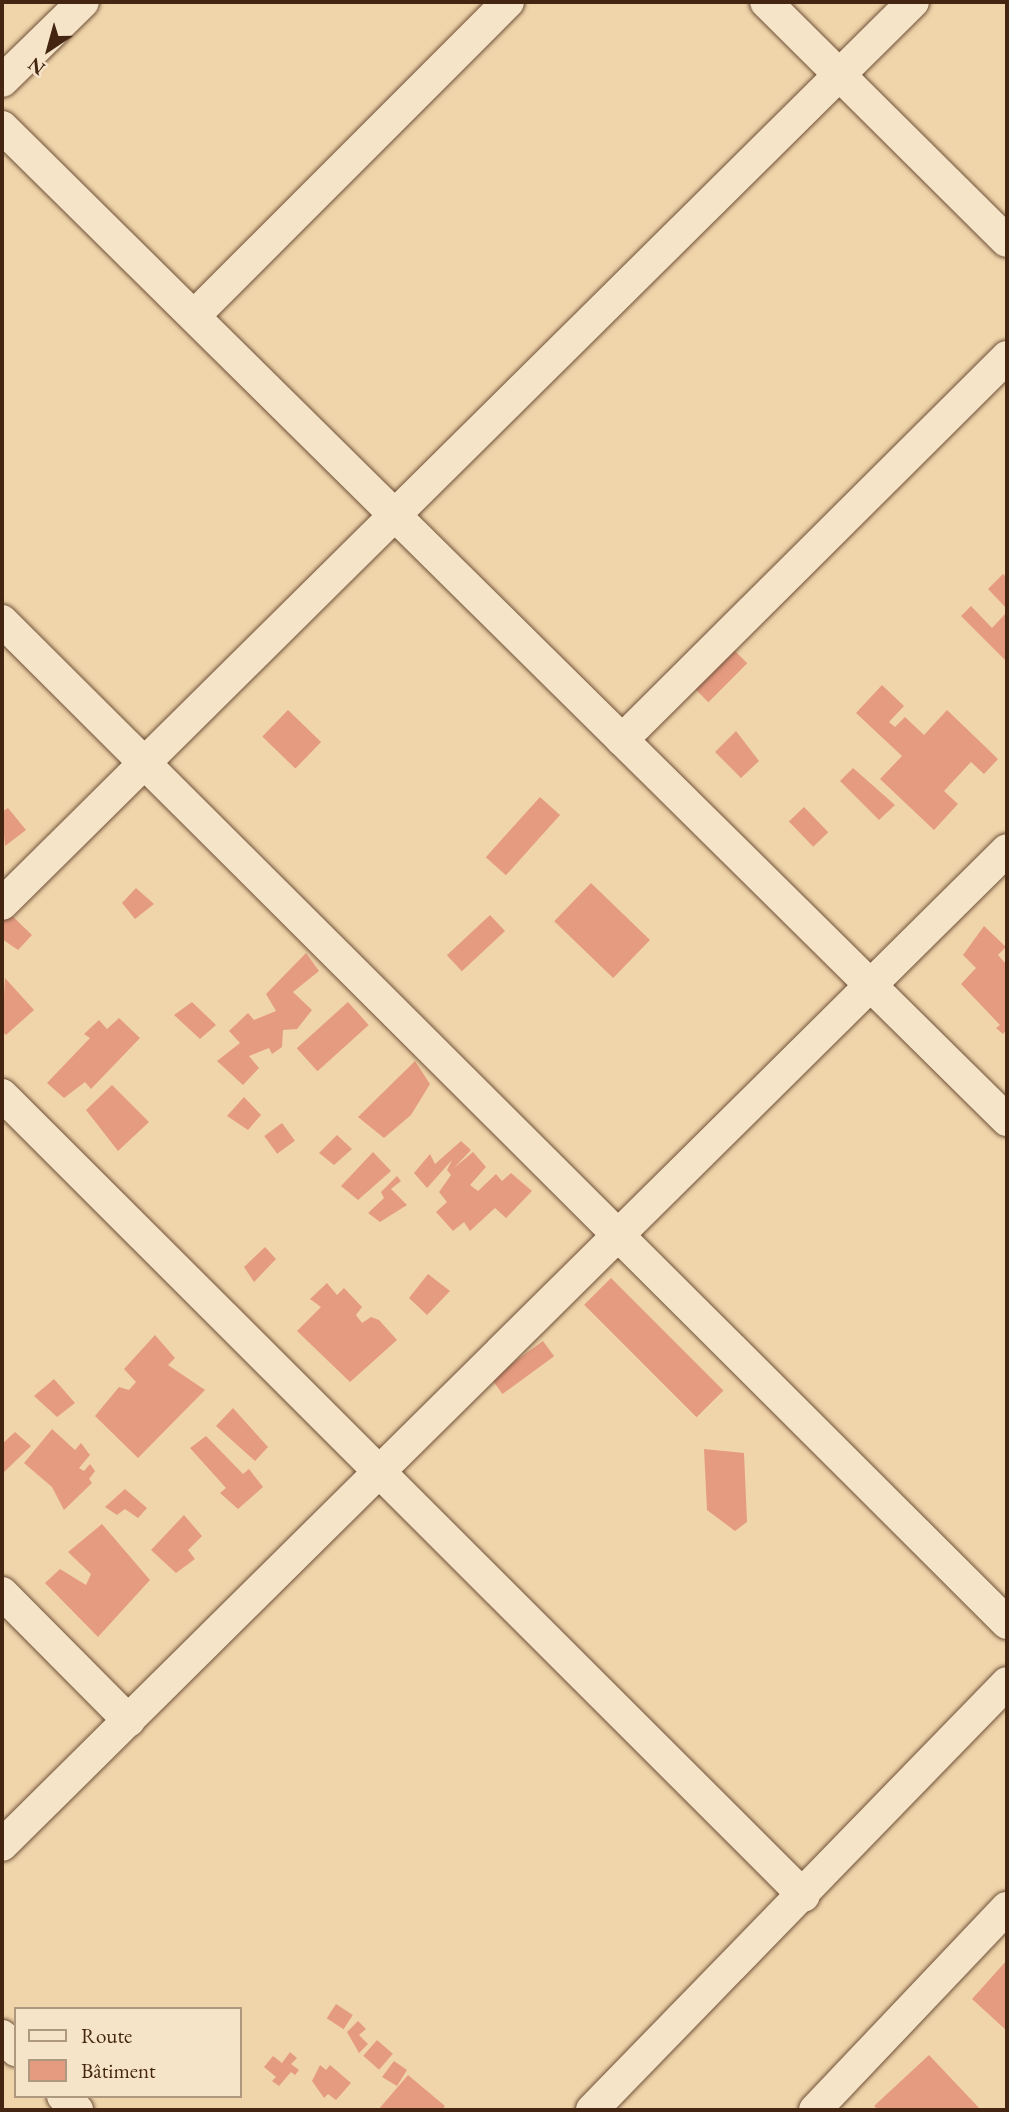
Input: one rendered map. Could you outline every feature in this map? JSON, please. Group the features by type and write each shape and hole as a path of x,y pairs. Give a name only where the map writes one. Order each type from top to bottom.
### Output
{"street":[{"path":"2,81 83,2"},
{"path":"194,316 508,2"},
{"path":"766,2 1007,241"},
{"path":"2,904 913,2"},
{"path":"2,127 1007,1120"},
{"path":"622,740 1007,357"},
{"path":"2,621 1007,1623"},
{"path":"2,1845 1007,850"},
{"path":"2,1095 804,1896"},
{"path":"2,1593 129,1721"},
{"path":"599,2108 1007,1683"},
{"path":"815,2110 1007,1908"}],"building":[{"path":"1003,574 1007,578 1007,609 988,589"},
{"path":"971,606 992,628 1007,612 1007,662 961,616"},
{"path":"731,647 747,663 708,702 692,686"},
{"path":"882,685 904,706 889,722 895,727 905,717 924,735 947,710 998,759 984,774 971,762 944,791 958,804 934,830 880,779 902,756 856,713"},
{"path":"288,710 321,742 295,769 262,737"},
{"path":"736,731 759,761 741,778 715,752"},
{"path":"853,768 895,805 879,820 840,781"},
{"path":"540,797 560,815 506,875 486,857"},
{"path":"804,807 828,832 813,847 789,822"},
{"path":"8,808 26,830 5,846 2,812"},
{"path":"591,883 650,940 613,978 554,921"},
{"path":"136,888 154,904 135,919 122,903"},
{"path":"7,911 32,935 18,950 2,939 2,916"},
{"path":"490,915 505,931 462,971 447,955"},
{"path":"984,926 1006,947 998,955 1007,965 1007,1029 1003,1034 996,1028 1000,1025 961,984 976,968 963,955"},
{"path":"306,953 319,971 293,992 312,1010 297,1029 283,1030 282,1047 272,1054 269,1048 249,1056 259,1068 243,1085 217,1061 240,1043 229,1031 248,1013 254,1020 276,1011 266,994"},
{"path":"5,978 34,1010 6,1035 2,1031"},
{"path":"192,1002 216,1025 200,1039 174,1015"},
{"path":"348,1002 369,1025 317,1071 297,1048"},
{"path":"119,1018 140,1038 91,1089 85,1082 64,1098 47,1083 90,1038 84,1034 99,1020 107,1029"},
{"path":"415,1061 430,1084 411,1115 384,1138 358,1117"},
{"path":"112,1085 149,1122 118,1151 86,1110"},
{"path":"244,1097 261,1115 248,1130 227,1116"},
{"path":"282,1123 295,1141 277,1154 264,1136"},
{"path":"337,1135 352,1149 334,1165 319,1153"},
{"path":"461,1141 471,1150 454,1168 473,1152 486,1167 470,1185 478,1191 496,1174 502,1181 511,1173 532,1191 506,1218 495,1208 470,1231 464,1222 453,1231 436,1212 447,1202 439,1192 451,1175 447,1170 452,1160 427,1188 414,1173 430,1154 435,1164"},
{"path":"373,1152 391,1171 358,1200 341,1186"},
{"path":"397,1176 401,1181 391,1189 407,1205 380,1222 368,1213 384,1198 381,1192"},
{"path":"265,1247 276,1259 254,1282 244,1267"},
{"path":"428,1274 450,1291 427,1315 409,1298"},
{"path":"611,1278 723,1390 697,1417 584,1305"},
{"path":"327,1283 337,1295 344,1288 362,1307 356,1315 362,1323 371,1317 379,1320 397,1340 350,1382 297,1331 321,1307 310,1299"},
{"path":"155,1335 175,1358 168,1365 205,1390 138,1458 95,1416 119,1387 129,1390 136,1382 124,1369"},
{"path":"543,1341 554,1356 502,1394 491,1379"},
{"path":"54,1379 75,1403 57,1417 34,1396"},
{"path":"233,1408 268,1447 255,1461 216,1426"},
{"path":"52,1429 75,1450 81,1443 90,1455 79,1468 84,1471 90,1464 95,1471 89,1479 92,1483 64,1510 52,1487 24,1463"},
{"path":"15,1432 31,1446 2,1474 2,1444"},
{"path":"206,1436 243,1474 249,1469 263,1487 238,1509 220,1493 226,1488 190,1448"},
{"path":"704,1449 744,1453 747,1522 735,1531 707,1510"},
{"path":"125,1489 147,1508 138,1518 125,1509 117,1515 105,1507"},
{"path":"184,1515 202,1536 188,1550 195,1559 176,1573 151,1550"},
{"path":"102,1524 150,1580 98,1637 45,1583 60,1569 86,1585 91,1574 68,1552"},
{"path":"1007,1960 1007,2031 972,1999"},
{"path":"336,2004 353,2015 344,2029 327,2018"},
{"path":"358,2021 366,2029 359,2035 368,2044 359,2053 347,2032"},
{"path":"377,2040 393,2054 379,2070 363,2056"},
{"path":"290,2052 297,2058 291,2064 299,2070 295,2075 291,2072 279,2086 272,2081 276,2077 264,2067 273,2056 282,2063"},
{"path":"929,2055 981,2110 879,2110 874,2106"},
{"path":"394,2061 407,2070 397,2086 382,2077"},
{"path":"320,2065 326,2070 330,2065 351,2083 336,2100 328,2094 324,2098 312,2081"},
{"path":"408,2075 445,2106 442,2110 378,2110"}]}
